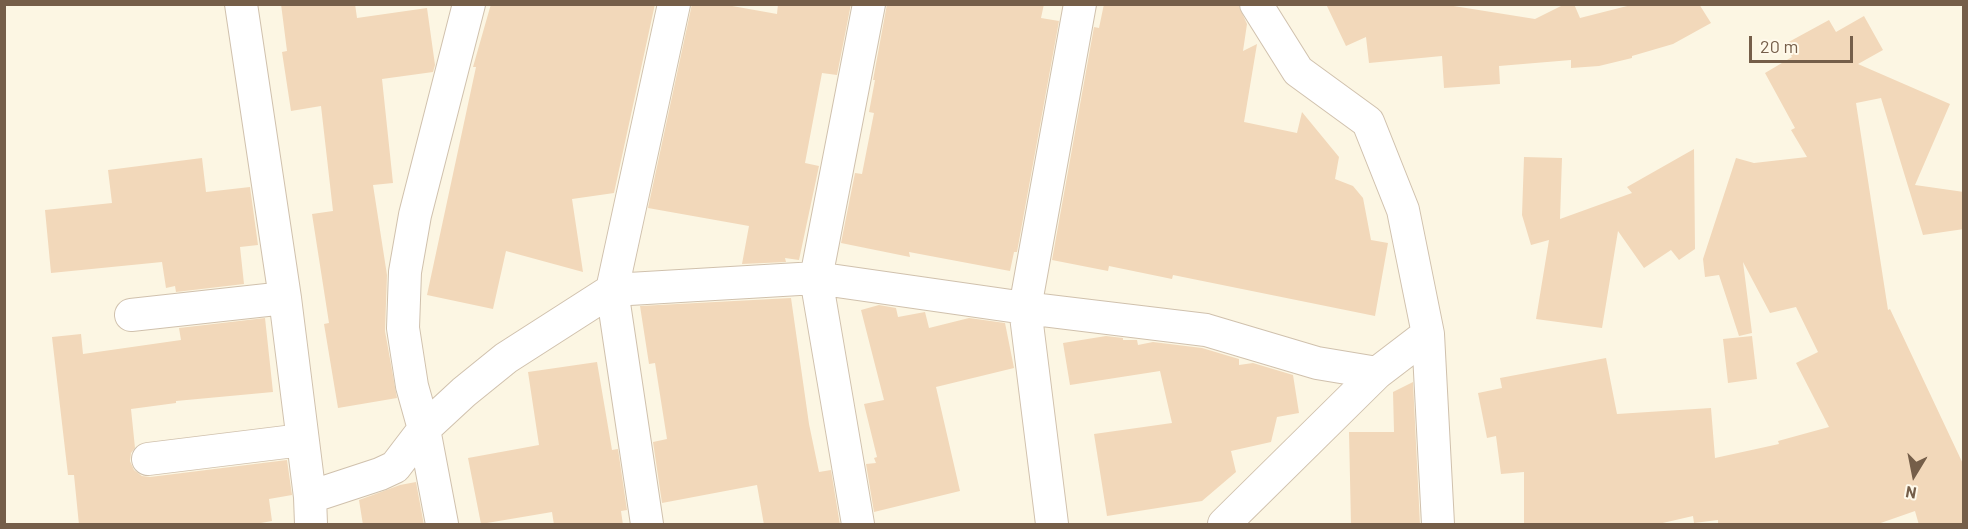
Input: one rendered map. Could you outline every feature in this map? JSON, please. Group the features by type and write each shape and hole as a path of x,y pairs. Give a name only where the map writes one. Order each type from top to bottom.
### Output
{"street":[{"path":"241,4 285,298 310,511 395,467 424,429 464,392 506,358 612,290 816,278 1025,308 1206,330 1317,363 1377,372"},
{"path":"442,525 424,429 412,386 403,328 405,272 416,215 469,4"},
{"path":"647,525 612,290 674,4"},
{"path":"858,525 816,278 868,4"},
{"path":"1052,525 1025,308 1080,4"},
{"path":"1256,4 1298,71 1368,122 1402,210 1428,334 1438,525"},
{"path":"130,315 285,298"},
{"path":"1224,525 1377,372 1428,334"},
{"path":"148,459 302,440"}],"building":[{"path":"281,4 355,4 357,18 427,8 435,65 433,72 382,79 393,183 373,185 387,275 385,331 397,398 338,408 324,324 329,323 312,214 333,211 321,106 291,111 282,52 287,51"},
{"path":"491,4 655,4 614,193 572,199 583,272 506,251 493,309 427,295 476,67 473,67"},
{"path":"692,4 721,4 777,14 778,4 851,4 837,75 822,73 805,163 819,166 799,260 785,258 786,262 742,264 749,226 648,208"},
{"path":"887,4 1044,4 1041,18 1059,21 1017,252 1014,252 1010,271 909,252 910,257 841,243 855,173 862,174 874,113 869,112"},
{"path":"1104,4 1238,4 1247,24 1243,51 1257,44 1244,122 1297,133 1302,112 1339,157 1335,179 1353,186 1363,198 1371,240 1388,243 1375,316 1173,275 1172,279 1109,266 1108,271 1052,260 1094,27 1099,28"},
{"path":"1326,4 1441,4 1535,19 1565,4 1574,4 1580,18 1635,4 1699,4 1711,23 1673,44 1632,56 1632,58 1599,66 1571,68 1571,60 1499,66 1500,84 1444,88 1442,56 1369,63 1366,37 1346,46"},
{"path":"1864,16 1883,50 1858,64 1950,104 1915,185 1964,192 1964,229 1923,235 1881,98 1856,103 1888,310 1890,309 1964,466 1964,525 1919,525 1915,511 1875,525 1718,525 1718,520 1694,523 1693,516 1654,525 1524,525 1524,472 1501,474 1496,436 1487,438 1478,393 1502,388 1500,378 1606,358 1617,414 1711,408 1715,458 1779,444 1778,441 1829,427 1796,363 1818,352 1796,307 1770,313 1743,262 1752,333 1739,336 1719,275 1705,277 1703,259 1736,158 1754,163 1807,157 1791,130 1795,128 1765,73 1792,57 1785,44 1829,20 1836,32"},
{"path":"1694,149 1695,249 1679,260 1671,250 1644,268 1618,231 1602,328 1536,319 1549,240 1531,245 1522,215 1524,157 1562,158 1560,219 1632,193 1627,187"},
{"path":"202,158 206,192 250,187 258,245 240,247 244,284 176,292 175,286 166,288 162,262 51,273 45,210 112,203 108,170"},
{"path":"791,298 809,424 819,472 831,470 840,525 764,525 757,485 662,503 653,442 667,439 655,363 649,364 640,306"},
{"path":"879,305 896,308 898,317 925,312 929,328 969,318 1005,323 1014,368 936,387 960,491 874,512 866,464 876,463 874,458 877,457 864,404 884,400 861,310"},
{"path":"265,318 273,392 176,401 176,403 131,409 135,448 131,453 130,461 134,470 142,476 150,477 287,460 292,495 269,499 272,521 250,525 79,525 74,475 68,475 52,337 81,334 83,354 181,340 179,328"},
{"path":"1106,336 1137,340 1138,345 1153,342 1202,348 1239,359 1239,365 1253,363 1293,375 1299,413 1277,417 1271,442 1231,451 1236,472 1202,501 1107,516 1094,434 1172,423 1160,371 1070,385 1063,343"},
{"path":"1752,336 1757,379 1728,383 1723,339"},
{"path":"597,362 612,450 618,449 627,510 621,511 623,525 554,525 552,512 481,524 468,458 539,445 528,372"},
{"path":"1413,382 1420,525 1351,525 1349,432 1394,432 1393,392"},
{"path":"416,482 424,525 363,525 359,500 400,485"}]}
